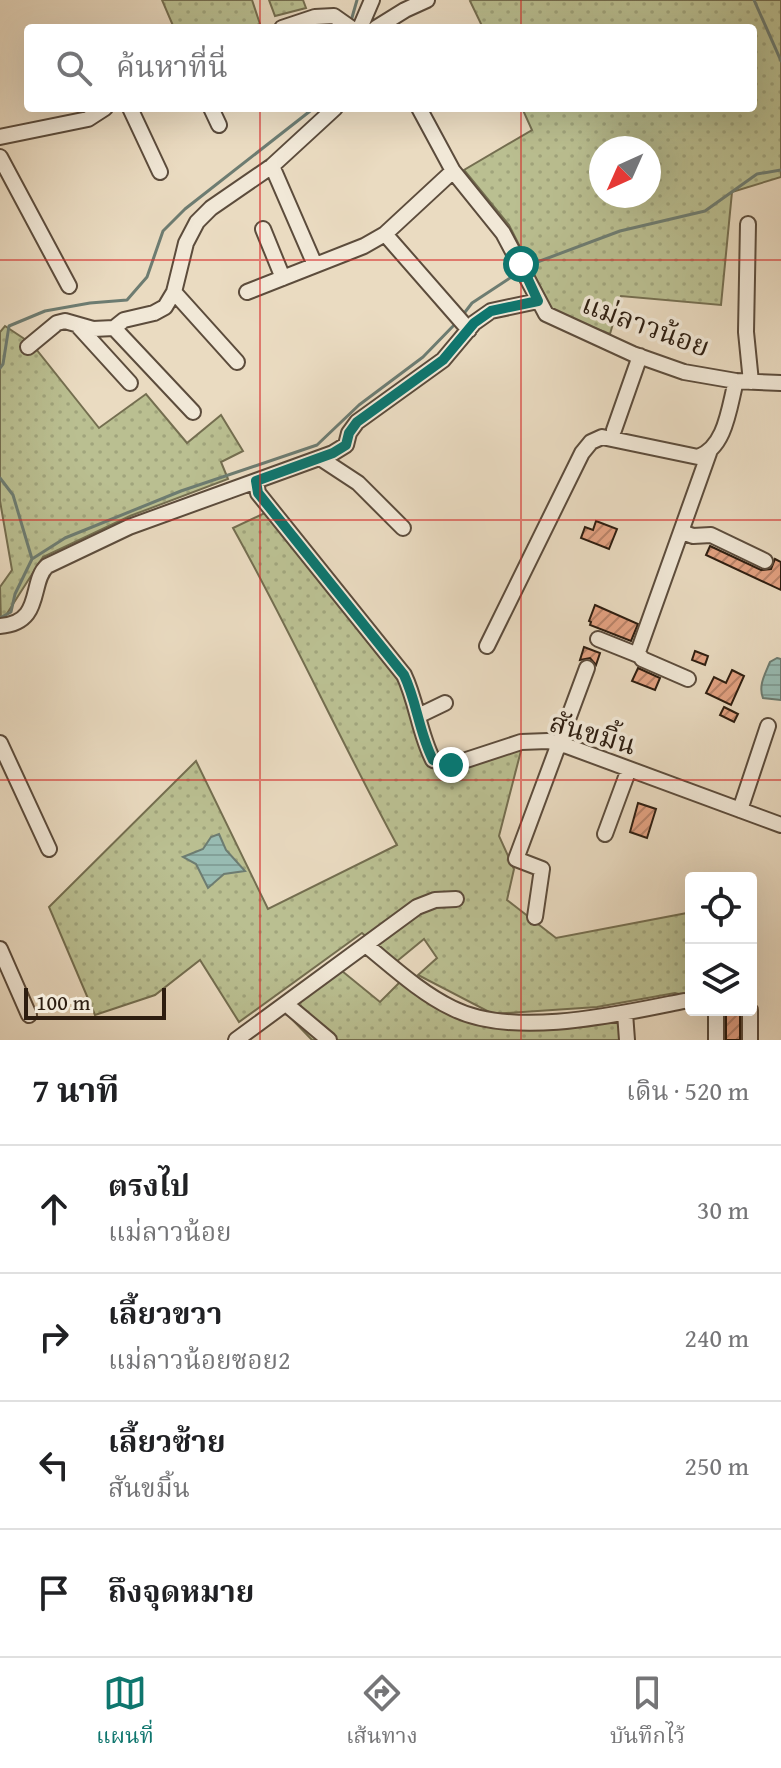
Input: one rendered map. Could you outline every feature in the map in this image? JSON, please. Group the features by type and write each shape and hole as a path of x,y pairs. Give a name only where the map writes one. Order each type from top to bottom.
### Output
{"street":[{"path":"362,24 372,0"},
{"path":"382,24 427,0"},
{"path":"294,24 315,17 334,16 345,24"},
{"path":"0,137 88,119 99,112"},
{"path":"132,112 160,172"},
{"path":"213,112 219,125"},
{"path":"28,347 57,323 65,321 93,329 114,328 124,320 165,307 174,292 186,243 197,222 211,208 272,166 331,112"},
{"name":"แม่ลาวน้อย","path":"421,112 453,171 503,233 546,314 579,331 684,372 743,382 781,383"},
{"path":"0,157 69,286"},
{"path":"272,166 315,265"},
{"path":"247,292 385,234 453,171"},
{"path":"638,655 709,453 743,382 748,224"},
{"path":"263,229 283,278"},
{"path":"385,234 469,330"},
{"path":"174,292 237,362"},
{"path":"0,626 14,624 30,609 38,593 42,570 47,566 129,527 320,458 346,445 349,433 357,422 443,360 469,330 491,311 538,301"},
{"path":"77,324 130,383"},
{"path":"114,328 193,412"},
{"path":"614,430 640,356"},
{"path":"487,646 582,453 591,442 602,437 698,457 709,453"},
{"path":"320,458 358,483 403,528"},
{"name":"สันขมิ้น","path":"256,481 258,493 404,675 414,696 425,746 433,760 451,765 521,742 548,741 781,825"},
{"path":"682,532 693,536 711,535 765,561"},
{"path":"598,639 688,679"},
{"path":"535,917 542,869 516,859 587,668"},
{"path":"418,716 445,703"},
{"path":"740,810 768,726"},
{"path":"0,743 49,849"},
{"path":"605,834 629,769"},
{"path":"236,1040 417,907 435,900 456,899"},
{"path":"367,946 417,987 453,1009 487,1021 553,1022 625,1013 684,1001"},
{"path":"0,949 29,1015"},
{"path":"286,1004 329,1040"},
{"path":"625,1013 627,1040"},
{"path":"716,1016 716,1040"},
{"path":"750,1016 750,1040"}],"green space":[{"path":"162,0 252,0 260,24 172,24"},
{"path":"269,0 303,0 306,8 275,16"},
{"path":"781,0 781,177 732,192 721,305 621,296 610,334 553,312 509,225 464,170 532,130 524,112 757,112 757,24 481,24 470,1"},
{"path":"5,326 32,344 99,428 146,394 187,443 221,415 243,451 221,462 228,479 130,516 43,557 1,623 0,587 12,570 0,501 0,332"},
{"path":"271,510 404,675 425,746 451,765 524,739 499,836 514,869 507,900 556,938 685,913 685,996 675,993 597,1007 493,1014 418,975 437,958 424,939 396,962 362,933 239,1022 200,960 155,995 95,1015 49,907 196,761 268,909 397,845 233,528"},
{"path":"342,971 380,1002 401,981 504,1026 621,1016 621,1040 312,1040 285,1012"}],"water":[{"path":"781,659 781,700 763,698 761,689 764,676 770,662"},
{"path":"219,834 226,850 245,871 224,874 208,888 196,864 183,857 203,849 211,837"}],"building":[{"path":"596,521 617,529 609,549 581,538 585,527 593,530"},
{"path":"710,546 761,570 771,569 775,559 781,562 781,590 706,555"},
{"path":"595,605 638,624 631,641 590,625"},
{"path":"584,647 600,653 596,665 590,658 580,660"},
{"path":"695,651 708,656 705,665 692,660"},
{"path":"638,668 660,678 655,690 632,681"},
{"path":"732,670 744,676 731,705 706,693 714,677 726,683"},
{"path":"724,707 738,714 734,722 720,715"},
{"path":"638,803 656,809 647,838 630,832"},
{"path":"726,1016 740,1016 740,1040 726,1040"}],"waterway":[{"path":"351,21 357,0"},
{"path":"754,0 781,61"},
{"path":"0,368 9,326 45,311 127,300 147,277 163,231 185,209 309,112"},
{"path":"532,264 620,231 705,211 757,174 781,170"},
{"path":"462,316 472,303 516,274"},
{"path":"0,618 11,612 15,594 32,559 65,538 181,491 317,445 359,405 423,357 457,322"},
{"path":"0,478 13,495 32,559"}],"route":[{"path":"451,765 433,760 425,746 414,696 404,675 258,493 256,481 333,453 346,445 349,433 357,422 443,360 474,323 491,311 538,301 521,264"}]}
